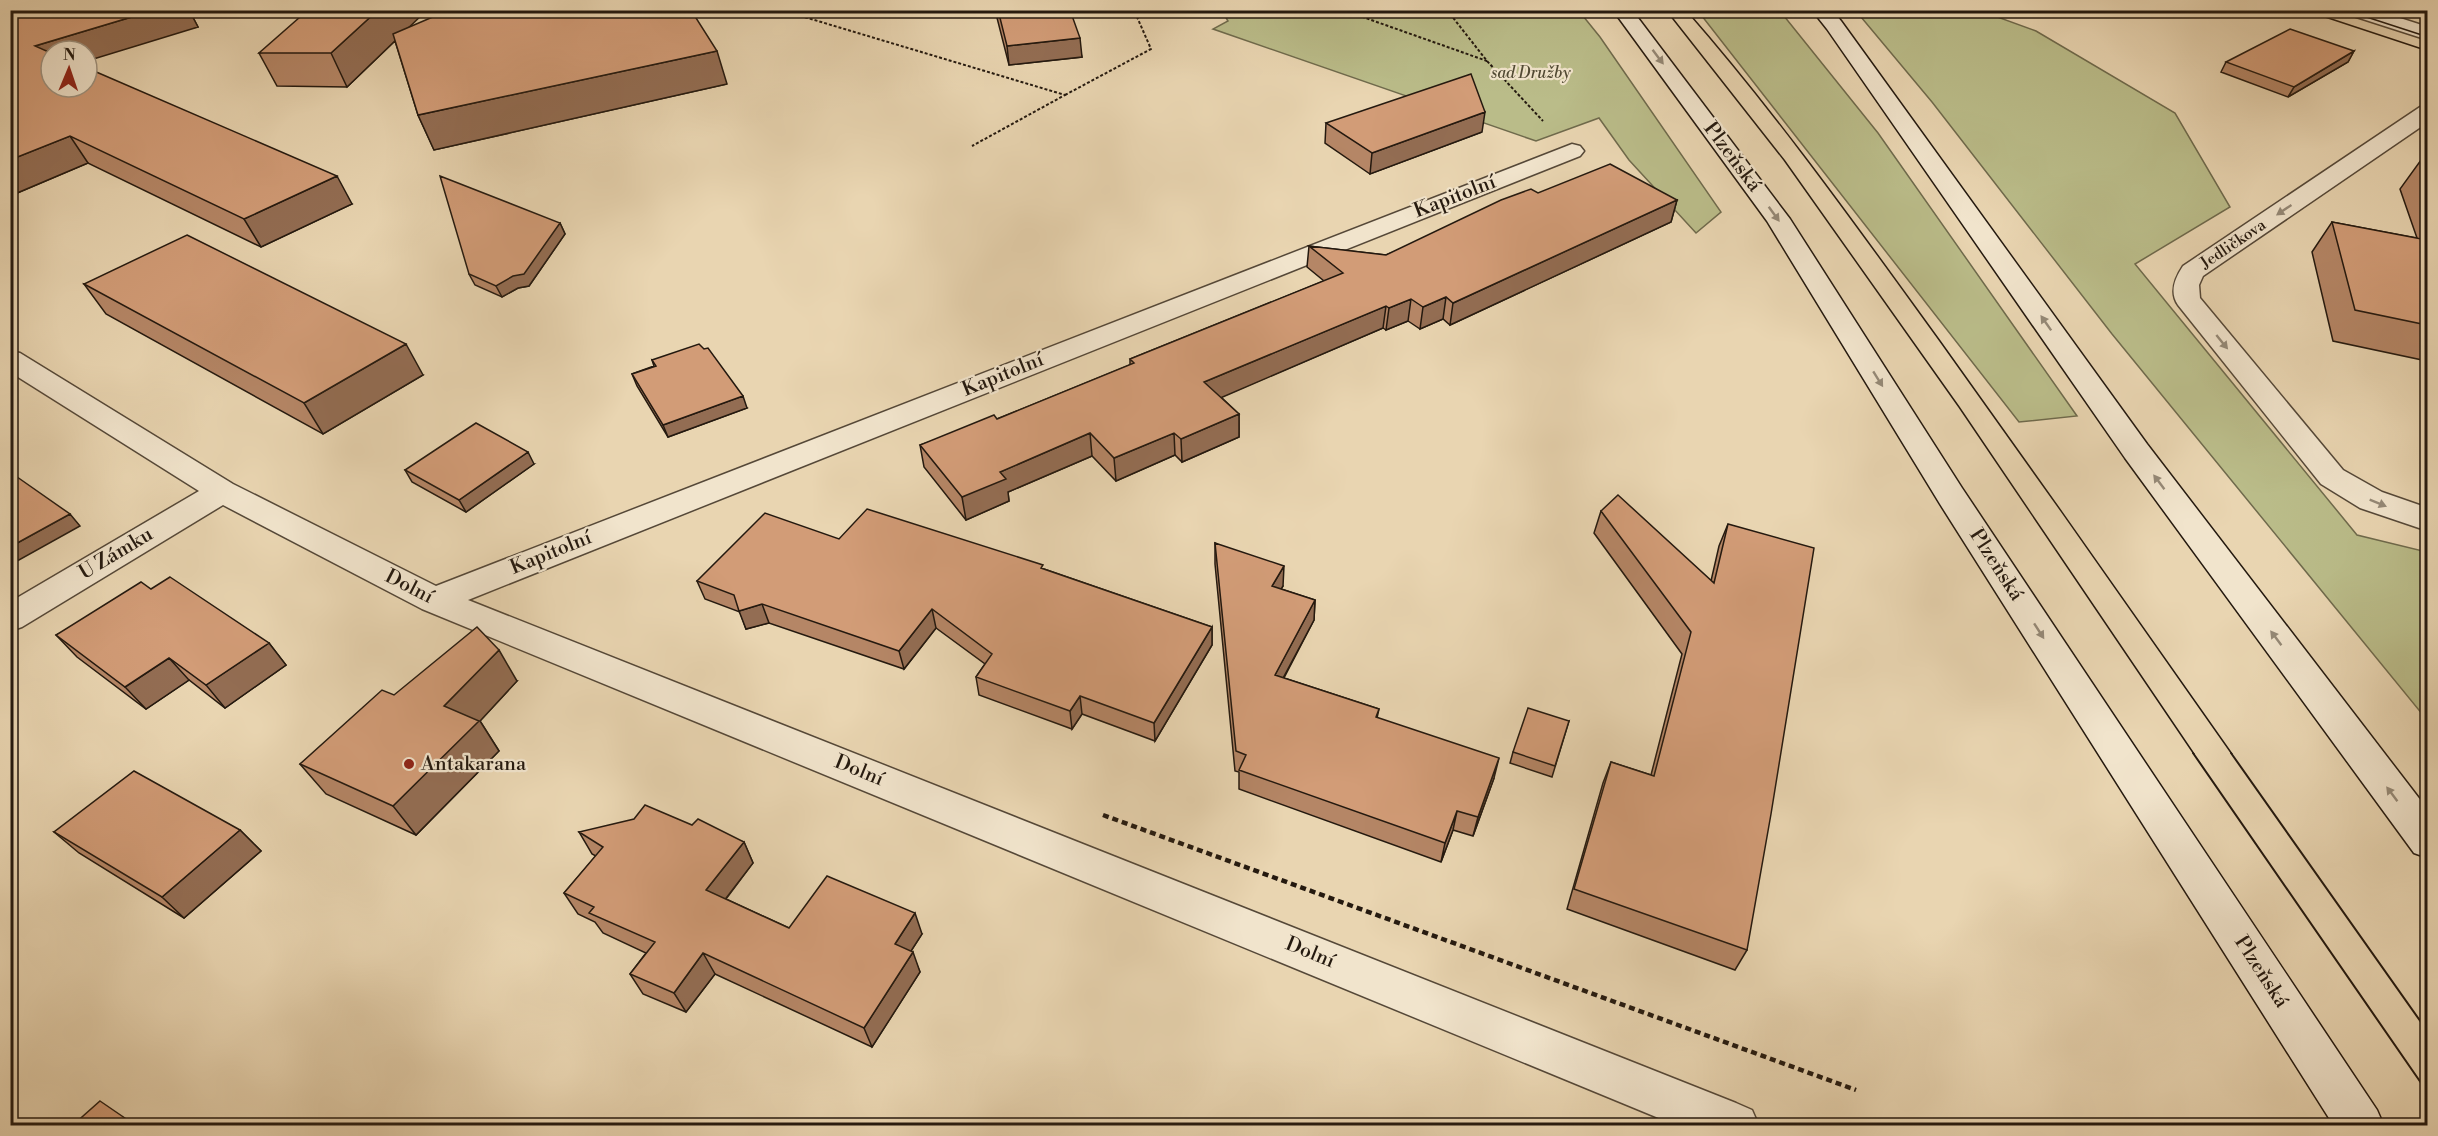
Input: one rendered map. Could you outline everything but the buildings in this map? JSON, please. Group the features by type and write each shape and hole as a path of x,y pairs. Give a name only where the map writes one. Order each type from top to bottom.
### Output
{"street":[{"name":"Plzeňská","path":"1622,10 1778,219 1958,506 2361,1125"},
{"path":"1821,10 1834,25 2136,451 2427,841"},
{"path":"2354,10 2427,34"},
{"name":"Jedličkova","path":"2427,112 2192,272 2186,285 2187,299 2332,477 2371,500 2427,520"},
{"name":"Kapitolní","path":"434,600 1572,151"},
{"name":"Dolní","path":"10,359 222,491 434,600 1736,1125"},
{"name":"U Zámku","path":"10,618 222,491"}],"path":[{"path":"781,10 1065,95"},
{"path":"972,146 1151,49 1134,10"},
{"path":"1343,10 1487,61"},
{"path":"1447,10 1487,61 1572,151"},
{"path":"1091,810 1857,1090"}],"green space":[{"name":"sad Družby","path":"1222,11 1579,11 1600,37 1721,212 1696,233 1629,160 1599,118 1536,141 1213,29 1228,21"},
{"path":"1698,11 1780,11 1878,133 2077,416 2019,422"},
{"path":"1856,11 1981,11 2036,31 2175,113 2230,207 2135,264 2357,535 2427,552 2427,720 2112,334 1932,102"}],"tram line":[{"path":"1666,10 1784,160 1959,407 2194,754"},
{"path":"1686,10 1753,90 1848,214 2232,754"},
{"path":"2304,10 2428,51"},
{"path":"2345,10 2428,37"},
{"path":"2193,753 2428,1093"},
{"path":"2231,753 2428,1032"}],"place":[{"name":"Antakarana","path":"409,764"}]}
